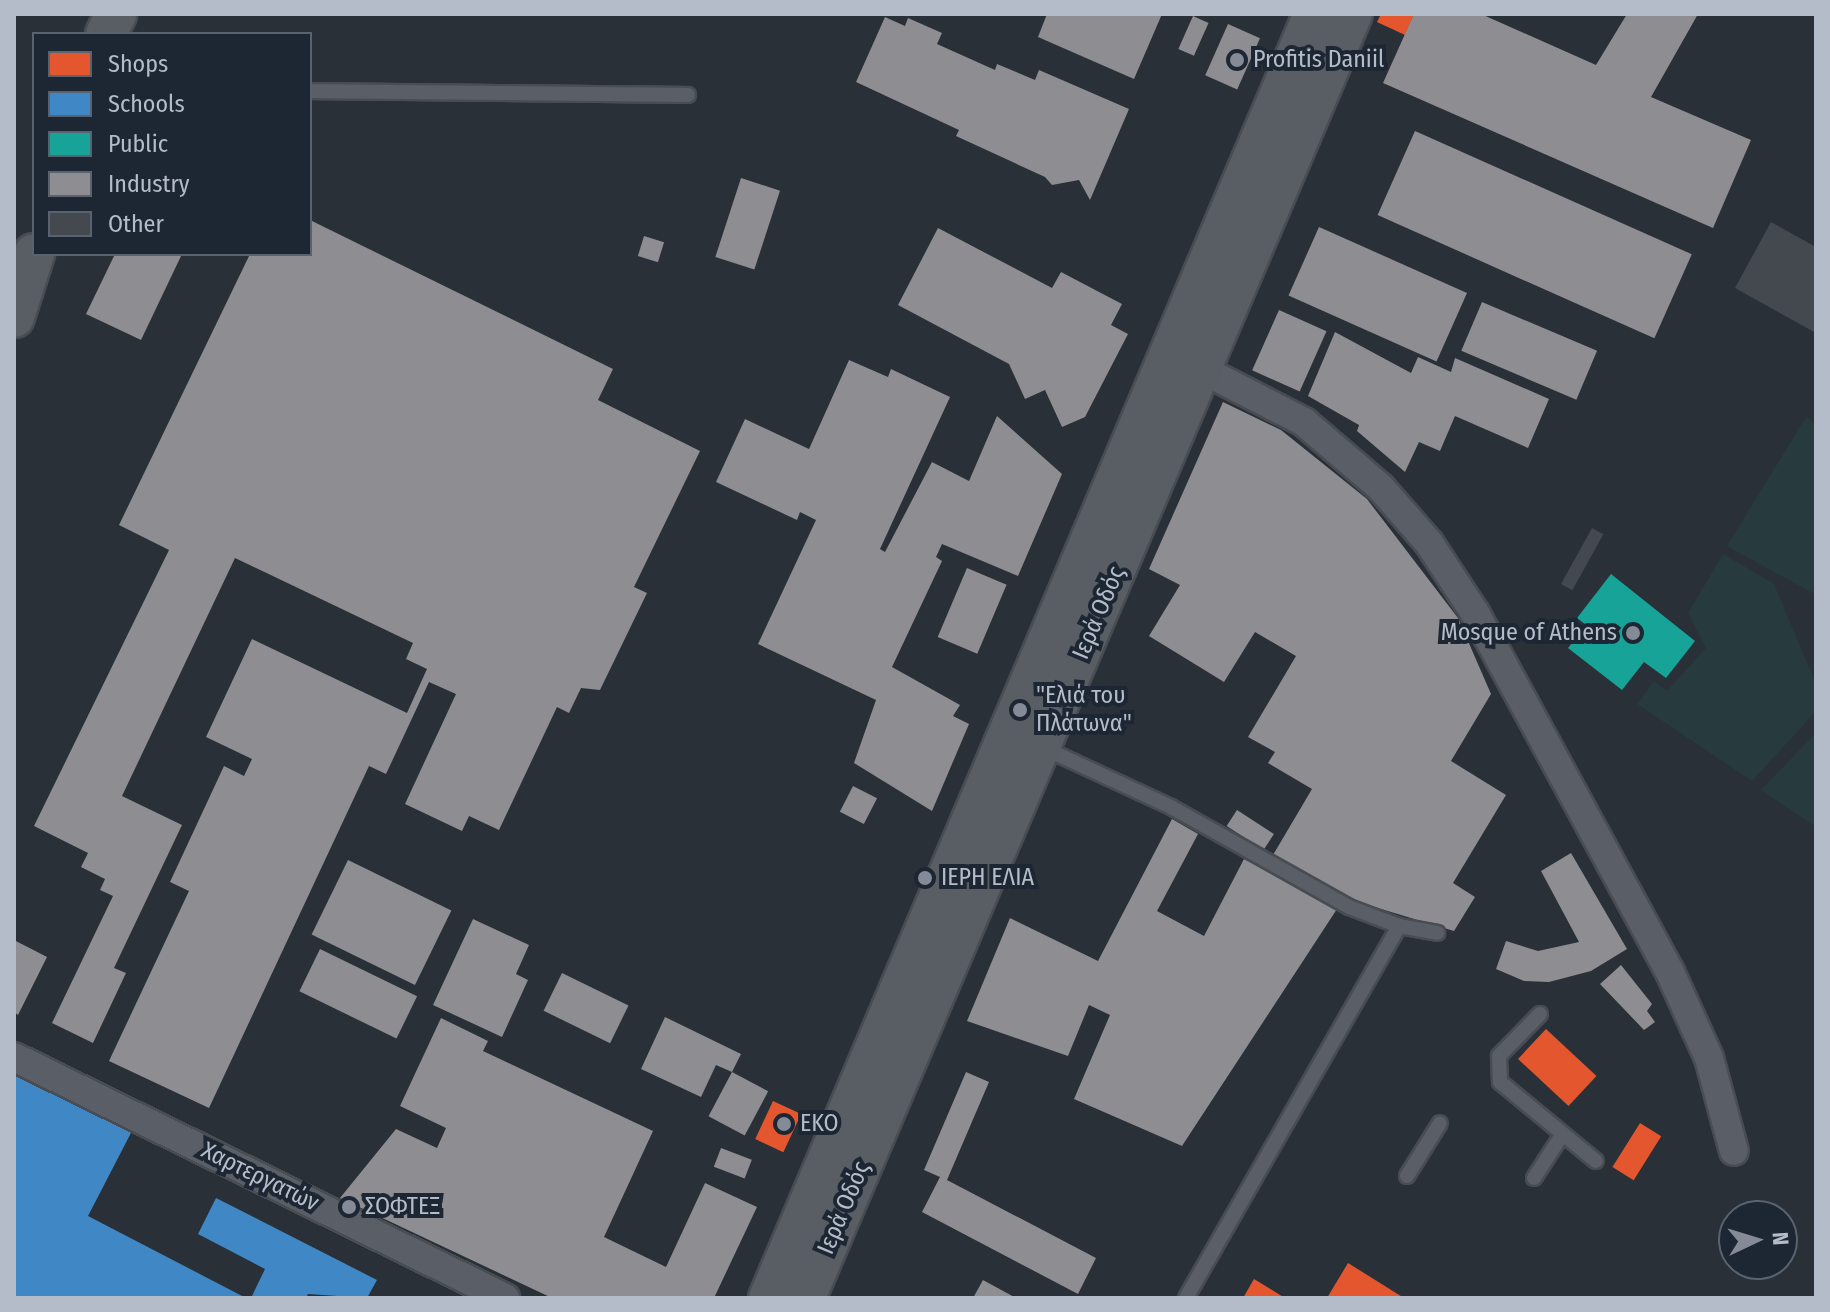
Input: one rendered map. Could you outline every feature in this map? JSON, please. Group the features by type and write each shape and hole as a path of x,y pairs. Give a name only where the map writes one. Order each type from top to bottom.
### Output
{"main road":[{"path":"107,32 116,14"},
{"name":"Ιερά Οδός","path":"769,1298 1314,14"},
{"name":"Ιερά Οδός","path":"805,1298 1203,370 1352,14"},
{"path":"14,317 33,256"}],"street":[{"path":"1203,370 1304,422 1381,488 1429,543 1475,613 1670,972 1709,1058 1734,1151"},
{"name":"Χαρτεργατών","path":"14,1057 505,1298"}],"lane":[{"path":"312,91 688,95"},
{"path":"1042,747 1171,807 1349,907 1399,926 1437,933"},
{"path":"1186,1298 1399,926"},
{"path":"1540,1014 1504,1049 1497,1074 1506,1089 1596,1161"},
{"path":"1407,1176 1440,1123"},
{"path":"1534,1178 1562,1135"}],"green space":[{"path":"1806,417 1816,424 1816,595 1727,546"},
{"path":"1723,554 1774,584 1816,684 1816,711 1752,781 1637,704 1654,681 1667,691 1706,648 1688,613"},
{"path":"1816,733 1816,827 1761,790"}],"building: Shops":[{"path":"1381,14 1414,14 1405,35 1377,22"},
{"path":"1546,1029 1596,1076 1569,1106 1518,1059"},
{"path":"773,1101 801,1114 783,1152 755,1139"},
{"path":"1640,1123 1661,1136 1634,1180 1612,1167"},
{"path":"1348,1263 1404,1298 1327,1298"},
{"path":"1254,1279 1285,1298 1243,1298"}],"building: Schools":[{"path":"14,1067 133,1129 88,1216 246,1298 14,1298"},
{"path":"216,1198 377,1280 367,1298 308,1294 306,1298 251,1298 265,1269 198,1234"}],"building: Public":[{"name":"Mosque of Athens","path":"1611,574 1695,641 1666,678 1644,662 1622,690 1568,648 1586,625 1577,618"}],"building: Industry":[{"path":"1047,14 1162,14 1134,79 1038,37"},
{"path":"1414,14 1481,14 1596,65 1627,14 1698,14 1651,97 1751,140 1713,228 1383,83"},
{"path":"1193,16 1209,23 1194,56 1178,49"},
{"path":"885,17 905,26 908,18 942,33 937,44 995,70 997,64 1035,80 1039,70 1129,109 1090,200 1079,180 1052,185 1045,177 956,136 959,130 856,82"},
{"path":"1228,24 1260,38 1237,89 1205,75"},
{"path":"1415,131 1692,254 1654,338 1378,215"},
{"path":"741,178 780,191 754,270 715,257"},
{"path":"312,221 613,369 598,400 700,451 634,587 647,593 600,690 581,688 569,713 557,707 499,830 469,816 462,831 405,804 456,694 429,682 386,774 369,766 209,1108 109,1061 189,891 170,882 224,766 244,776 252,759 206,737 252,639 407,713 427,669 406,659 413,643 235,558 122,796 182,825 114,968 126,973 93,1043 52,1023 113,896 100,890 105,879 81,867 88,853 34,826 169,550 119,525 249,256 312,256"},
{"path":"1319,227 1467,293 1436,361 1288,296"},
{"path":"938,228 1052,288 1061,272 1122,304 1111,325 1128,334 1085,417 1062,427 1045,390 1025,399 1009,364 898,305"},
{"path":"644,236 664,242 658,262 638,256"},
{"path":"114,256 181,256 141,340 86,314"},
{"path":"1482,302 1597,351 1576,400 1461,351"},
{"path":"1279,310 1327,331 1300,391 1252,370"},
{"path":"1335,332 1411,373 1418,357 1451,372 1455,358 1549,399 1528,448 1455,416 1440,451 1419,442 1405,472 1357,431 1359,425 1308,396"},
{"path":"849,360 888,377 891,369 950,397 880,549 885,552 932,462 969,481 997,416 1062,474 1018,576 942,544 936,557 942,561 892,667 960,705 953,716 969,724 932,811 854,763 876,700 758,644 816,520 800,512 797,520 716,482 745,419 809,449"},
{"path":"1223,402 1281,430 1367,499 1458,618 1491,694 1451,761 1506,795 1453,883 1475,897 1454,931 1348,899 1273,855 1312,789 1268,763 1275,752 1248,737 1296,656 1255,632 1224,682 1149,636 1180,585 1149,569"},
{"path":"967,568 1007,585 977,654 938,637"},
{"path":"853,786 877,798 864,824 840,812"},
{"path":"1237,810 1274,834 1264,850 1227,826"},
{"path":"1172,819 1198,834 1157,911 1204,936 1244,859 1337,909 1182,1146 1074,1099 1110,1015 1089,1005 1068,1056 967,1021 1010,918 1098,961"},
{"path":"1571,853 1627,949 1591,971 1549,982 1524,981 1496,969 1506,941 1538,951 1579,942 1541,871"},
{"path":"348,860 451,910 415,985 312,935"},
{"path":"473,919 529,945 516,974 528,980 502,1037 433,1005"},
{"path":"14,940 47,957 18,1015 14,1012"},
{"path":"320,949 417,996 396,1039 299,991"},
{"path":"1621,965 1652,1004 1647,1011 1655,1022 1644,1030 1600,984"},
{"path":"562,973 629,1005 610,1043 544,1011"},
{"path":"665,1017 741,1054 732,1072 716,1065 701,1097 641,1069"},
{"path":"441,1018 488,1041 483,1051 653,1131 604,1237 666,1267 705,1183 757,1207 714,1298 552,1298 340,1198 396,1129 437,1148 446,1128 400,1106"},
{"path":"732,1072 768,1091 745,1135 709,1116"},
{"path":"966,1072 989,1082 947,1180 1096,1258 1078,1294 922,1212 940,1177 924,1170"},
{"path":"721,1148 752,1160 745,1178 714,1167"},
{"path":"983,1280 1016,1298 973,1298"}],"building: Other":[{"path":"1771,222 1816,247 1816,333 1735,288"},
{"path":"1592,528 1603,534 1572,590 1561,584"}],"place":[{"name":"Profitis Daniil","path":"1237,60"},
{"name":"Mosque of Athens","path":"1633,633"},
{"name":"\"Ελιά του Πλάτωνα\"","path":"1020,710"},
{"name":"ΙΕΡΗ ΕΛΙΑ","path":"925,878"},
{"name":"EKO","path":"784,1124"},
{"name":"ΣΟΦΤΕΞ","path":"349,1207"}]}
